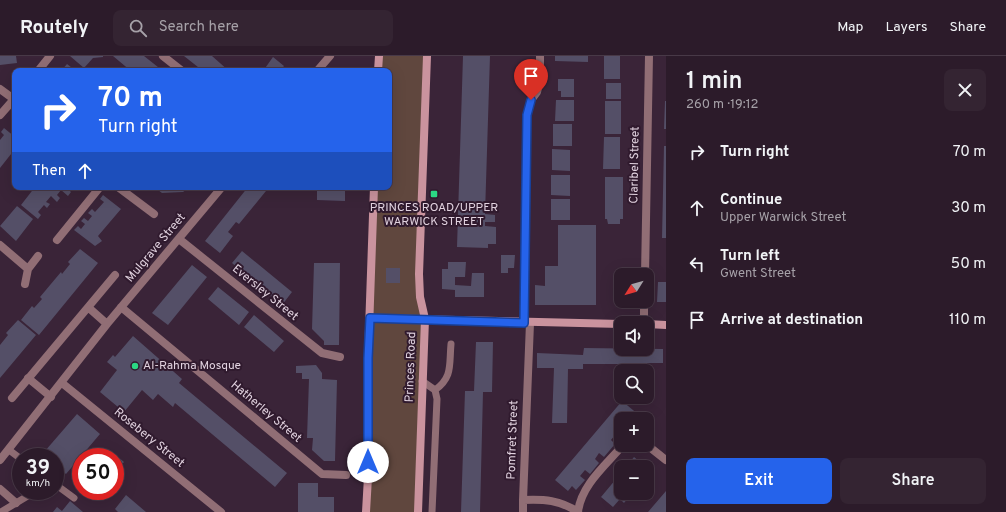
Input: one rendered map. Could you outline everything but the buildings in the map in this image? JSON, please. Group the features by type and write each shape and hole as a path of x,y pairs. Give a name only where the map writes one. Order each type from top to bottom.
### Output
{"main road":[{"path":"378,68 379,56"},
{"name":"Princes Road","path":"418,512 425,319 420,297 419,274 427,56"},
{"path":"366,512 368,477 368,358 374,190"},
{"path":"370,318 614,324"},
{"path":"654,324 666,325"}],"street":[{"path":"40,68 50,56"},
{"path":"163,56 178,68"},
{"path":"320,68 330,56"},
{"name":"Pomfret Street","path":"523,512 527,323 527,115 531,100 537,92 540,80 540,56"},
{"name":"Claribel Street","path":"645,268 649,56"},
{"path":"0,89 12,97"},
{"path":"0,115 12,102"},
{"path":"57,240 98,190"},
{"path":"122,190 154,214"},
{"name":"Mulgrave Street","path":"0,460 107,324 180,239 220,190"},
{"name":"Eversley Street","path":"180,239 322,353 340,357"},
{"path":"0,245 28,269"},
{"path":"25,284 28,269 38,256"},
{"name":"Mulgrave Street","path":"12,398 89,308 115,275"},
{"name":"Hatherley Street","path":"121,307 322,474 346,475"},
{"path":"89,308 107,324"},
{"path":"28,378 51,397"},
{"name":"Rosebery Street","path":"62,383 221,512"},
{"path":"654,451 666,460"},
{"path":"523,500 556,501 566,504 578,512 579,501 584,491 617,452"},
{"path":"0,489 16,503"}],"lane":[{"path":"435,390 444,383 449,376 451,344"},
{"path":"422,381 435,390 437,399 432,512"},
{"path":"1,512 21,500"}],"shaded area":[{"path":"379,56 427,56 419,274 425,319 418,512 366,512 374,190 392,190 392,68 378,68"}],"place":[{"name":"PRINCES ROAD/UPPER WARWICK STREET","path":"434,194"},
{"name":"Al-Rahma Mosque","path":"135,366"}],"route":[{"path":"368,462 368,358 370,318 524,323 527,115 531,100"}]}
